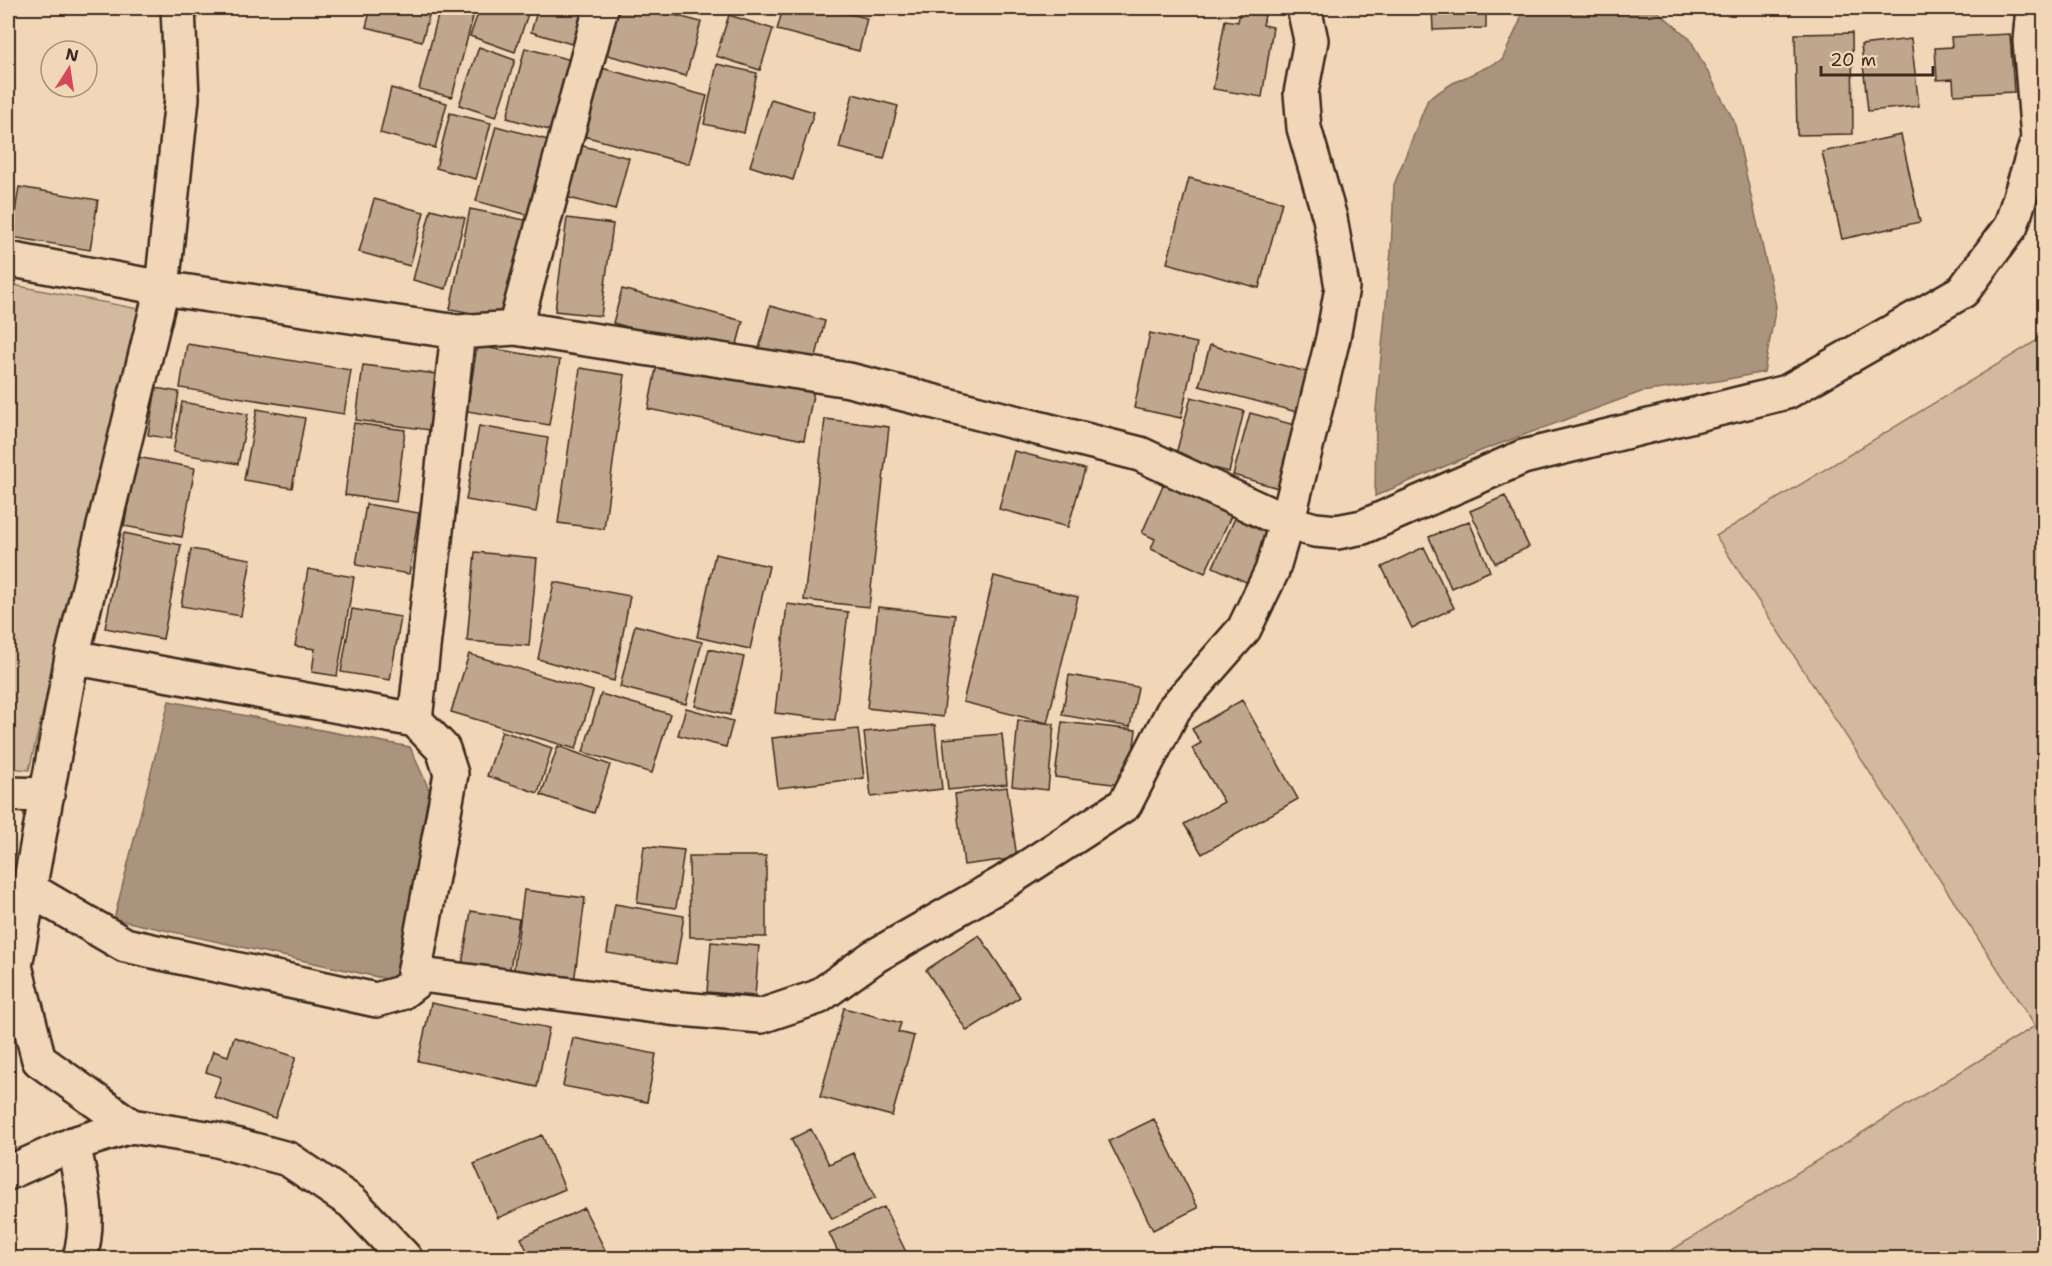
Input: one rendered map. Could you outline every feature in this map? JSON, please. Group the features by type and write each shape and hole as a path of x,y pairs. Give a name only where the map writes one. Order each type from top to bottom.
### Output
{"street":[{"path":"131,1126 39,1060 15,966 72,657 162,288 182,98 178,8"},
{"path":"515,328 601,8"},
{"path":"72,657 416,720 443,749 451,774 414,974 670,1008 761,1016 825,1000 875,956 1003,884 1125,804 1174,710 1244,629 1272,571 1332,338 1342,287 1330,218 1304,128 1301,93 1311,40 1304,8"},
{"path":"8,259 162,288 458,332 515,328 849,380 1140,454 1286,522 1315,530 1337,532 1363,527 1523,457 1787,393 1963,291 2011,226 2038,139 2031,41 2032,8"},
{"path":"416,720 458,332"},
{"path":"8,794 47,795"},
{"path":"29,889 125,945 136,948 376,1000 401,993 423,976"},
{"path":"8,1173 73,1144 131,1126 213,1139 288,1159 352,1202 405,1258"},
{"path":"73,1144 86,1204 86,1237 80,1258"}],"shaded area":[{"path":"1522,8 1654,8 1690,39 1734,121 1776,306 1764,372 1641,392 1483,450 1375,496 1376,410 1391,251 1394,185 1428,99 1453,83 1502,60 1520,21"},
{"path":"8,284 139,309 29,770 8,768"},
{"path":"2044,336 2044,1258 1659,1258 2035,1026 1716,536"},
{"path":"169,701 410,747 432,796 396,981 114,919"}],"building":[{"path":"371,8 431,8 422,41 366,27"},
{"path":"440,8 453,8 474,13 452,97 419,89"},
{"path":"480,8 530,8 515,52 470,36"},
{"path":"538,8 597,8 585,48 531,32"},
{"path":"612,8 647,8 701,22 686,76 600,53"},
{"path":"783,8 826,8 867,18 859,51 777,30"},
{"path":"1432,8 1486,8 1486,28 1433,30"},
{"path":"1240,11 1265,15 1263,25 1273,27 1262,97 1213,89 1225,20 1238,22"},
{"path":"729,15 773,29 760,70 716,56"},
{"path":"1852,33 1853,134 1797,135 1795,34"},
{"path":"2010,34 2014,92 1954,95 1953,79 1937,80 1935,48 1952,47 1951,37"},
{"path":"1911,39 1919,106 1868,111 1861,45"},
{"path":"479,47 515,60 496,117 459,105"},
{"path":"525,48 575,61 556,132 507,118"},
{"path":"717,64 757,73 744,133 704,124"},
{"path":"594,66 707,96 689,164 576,134"},
{"path":"391,88 447,103 435,148 380,133"},
{"path":"853,94 898,106 884,159 839,148"},
{"path":"771,99 814,112 793,180 750,166"},
{"path":"450,113 491,123 476,179 436,168"},
{"path":"496,126 548,140 528,215 476,201"},
{"path":"1901,135 1920,222 1842,239 1822,152"},
{"path":"568,142 629,158 615,210 554,194"},
{"path":"1189,178 1282,202 1259,288 1167,263"},
{"path":"19,187 98,200 90,250 11,237"},
{"path":"374,199 424,212 410,266 359,252"},
{"path":"431,209 465,218 446,289 413,280"},
{"path":"470,209 530,221 511,320 450,309"},
{"path":"567,218 613,224 601,316 555,311"},
{"path":"622,289 743,321 734,356 613,323"},
{"path":"770,306 825,321 814,364 759,349"},
{"path":"1150,333 1197,343 1181,418 1134,408"},
{"path":"187,344 351,370 344,414 180,388"},
{"path":"1210,345 1318,375 1308,415 1199,386"},
{"path":"477,346 560,360 549,425 467,411"},
{"path":"658,359 814,390 804,440 648,409"},
{"path":"363,365 437,374 430,430 356,420"},
{"path":"580,368 625,375 604,529 558,523"},
{"path":"156,388 179,392 171,439 148,435"},
{"path":"1191,397 1244,411 1229,472 1175,458"},
{"path":"182,402 248,414 238,464 173,452"},
{"path":"257,409 305,418 292,488 244,480"},
{"path":"1250,413 1302,427 1285,490 1233,475"},
{"path":"825,419 889,427 869,607 804,600"},
{"path":"354,423 405,430 396,502 345,495"},
{"path":"479,426 548,438 536,512 466,500"},
{"path":"1014,451 1085,469 1068,527 999,509"},
{"path":"137,457 195,468 182,537 124,526"},
{"path":"1167,476 1235,507 1205,573 1151,549 1155,539 1142,533"},
{"path":"1505,496 1529,547 1495,563 1470,511"},
{"path":"366,504 419,513 409,574 356,565"},
{"path":"1236,516 1280,536 1257,587 1213,567"},
{"path":"1469,521 1490,571 1451,588 1429,537"},
{"path":"124,533 181,545 163,639 105,628"},
{"path":"1424,547 1454,608 1412,628 1382,567"},
{"path":"191,549 251,559 241,616 181,606"},
{"path":"475,552 537,558 529,646 467,641"},
{"path":"715,554 769,566 750,649 697,637"},
{"path":"308,569 354,577 337,676 312,672 315,649 295,646"},
{"path":"994,576 1078,597 1047,723 963,702"},
{"path":"554,582 630,596 614,681 538,659"},
{"path":"787,604 848,612 835,720 775,713"},
{"path":"878,607 955,615 943,717 867,708"},
{"path":"352,609 401,617 390,680 341,672"},
{"path":"635,625 702,642 686,704 620,687"},
{"path":"709,649 744,657 730,715 695,706"},
{"path":"469,654 593,691 576,749 451,712"},
{"path":"1069,675 1138,687 1130,727 1062,715"},
{"path":"601,694 670,714 652,773 583,752"},
{"path":"1242,700 1298,799 1202,854 1184,824 1224,802 1192,748 1201,743 1192,729"},
{"path":"686,708 733,721 726,747 678,735"},
{"path":"1018,720 1054,724 1048,790 1012,786"},
{"path":"1062,722 1136,730 1129,786 1055,777"},
{"path":"935,725 942,789 871,797 864,732"},
{"path":"858,729 864,778 778,788 772,738"},
{"path":"502,731 552,748 538,793 487,776"},
{"path":"1002,734 1007,784 948,790 943,739"},
{"path":"558,746 610,765 594,813 541,795"},
{"path":"1007,787 1017,858 964,865 955,794"},
{"path":"644,846 684,850 676,908 637,903"},
{"path":"689,856 766,856 766,937 690,937"},
{"path":"524,890 585,898 574,983 513,975"},
{"path":"615,904 684,916 676,964 607,953"},
{"path":"471,911 519,919 507,985 460,977"},
{"path":"979,935 1020,997 967,1031 926,970"},
{"path":"711,942 759,946 755,996 707,992"},
{"path":"431,1003 549,1028 537,1087 418,1061"},
{"path":"844,1008 901,1023 898,1032 914,1036 892,1116 820,1097"},
{"path":"234,1037 296,1057 275,1118 214,1097 221,1077 206,1072 213,1051 228,1056"},
{"path":"573,1038 656,1054 647,1102 563,1086"},
{"path":"1154,1119 1198,1208 1153,1230 1109,1141"},
{"path":"811,1129 829,1164 853,1153 875,1198 832,1219 791,1139"},
{"path":"542,1135 565,1189 498,1218 474,1164"},
{"path":"884,1207 906,1252 892,1258 841,1258 829,1233"},
{"path":"584,1208 609,1258 527,1258 530,1257 521,1238"}]}
